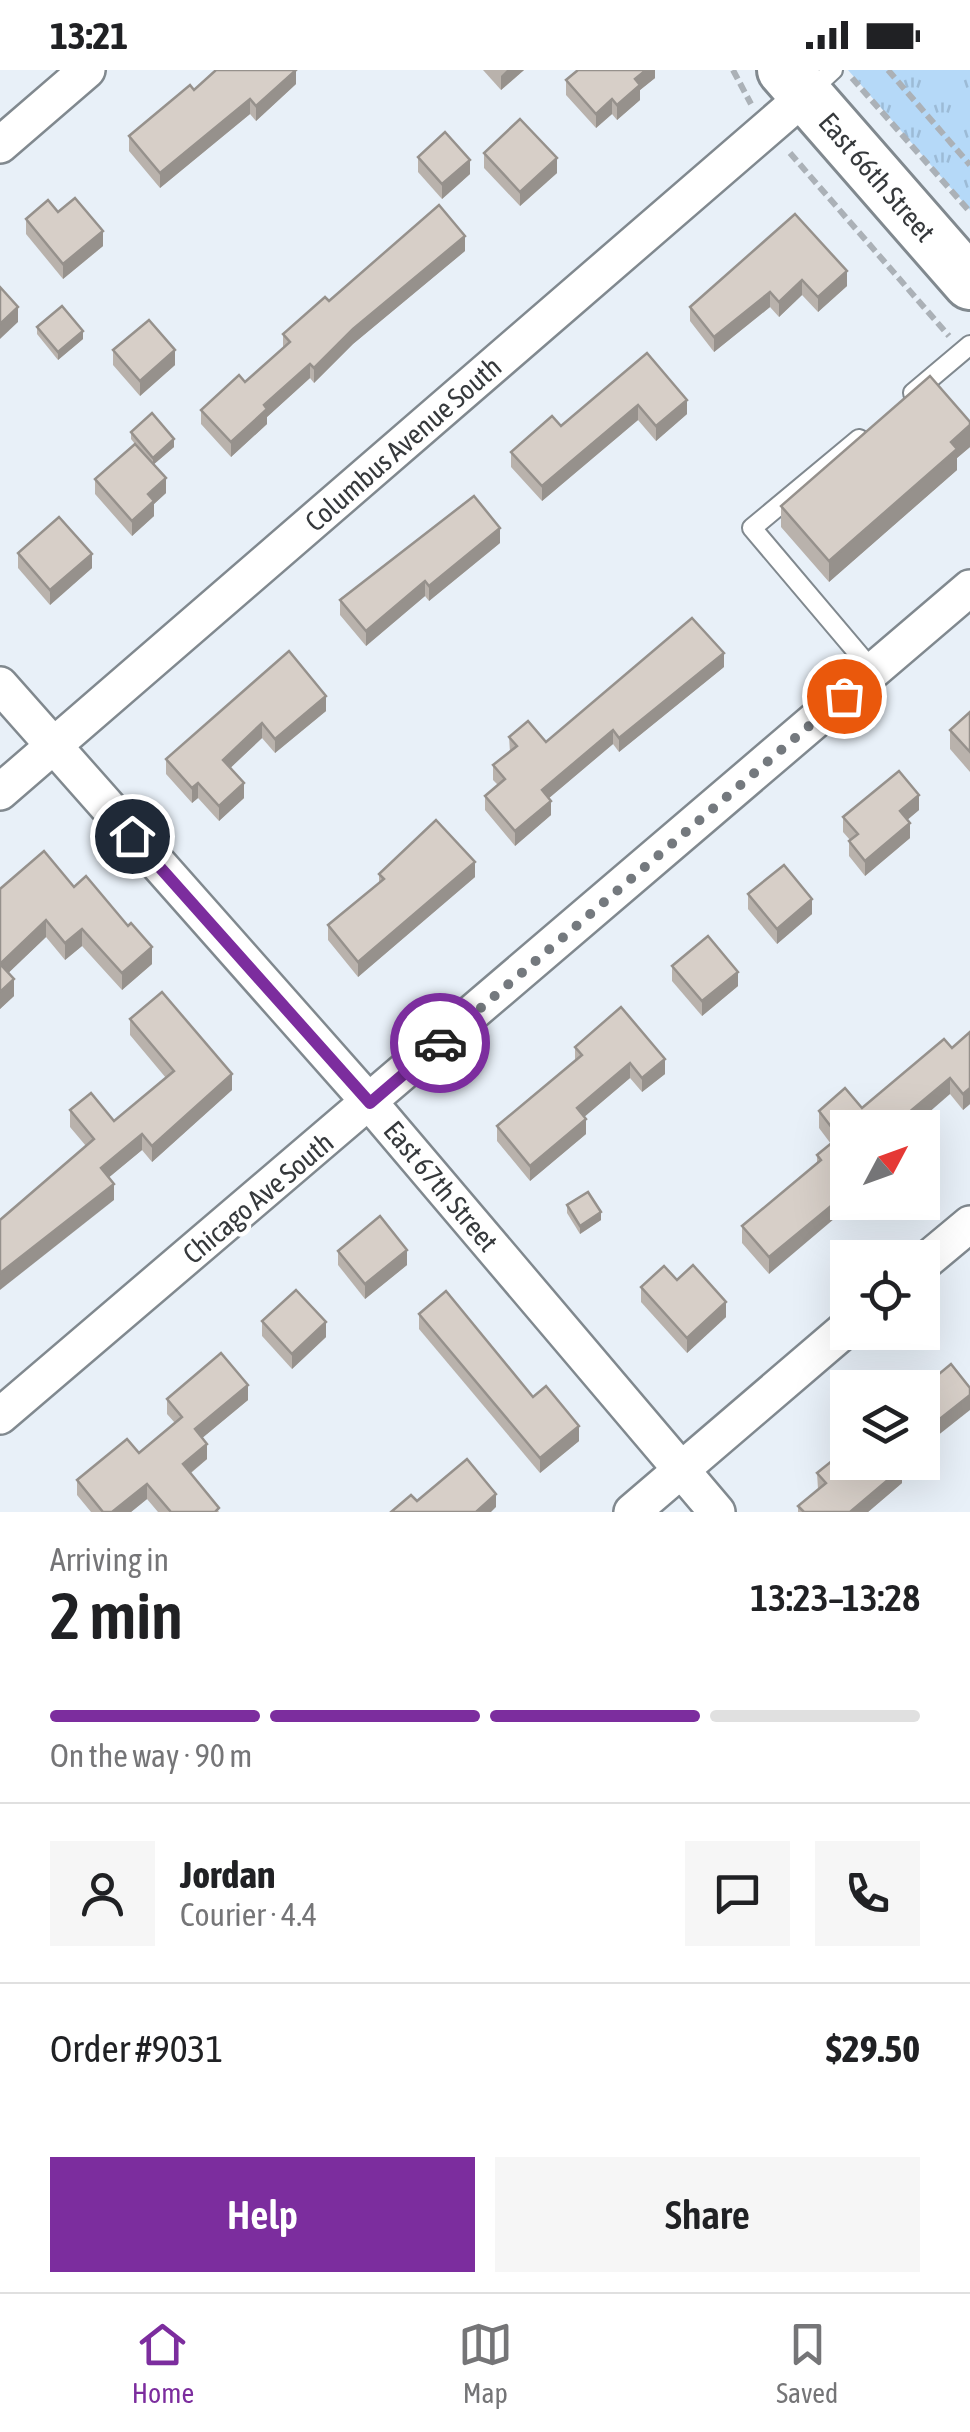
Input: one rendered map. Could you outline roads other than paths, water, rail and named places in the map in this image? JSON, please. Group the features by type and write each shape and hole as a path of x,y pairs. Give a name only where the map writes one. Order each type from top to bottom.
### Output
{"main road":[{"name":"East 66th Street","path":"802,80 970,284"}],"street":[{"path":"0,145 88,70"},
{"name":"Columbus Avenue South","path":"0,792 802,80"},
{"name":"Chicago Ave South","path":"0,1416 970,588"},
{"name":"East 67th Street","path":"0,685 370,1103 717,1512"},
{"path":"940,1249 970,1224"},
{"path":"632,1512 830,1343"}],"lane":[{"path":"902,402 966,348"},
{"path":"872,427 752,528 874,671"}]}
